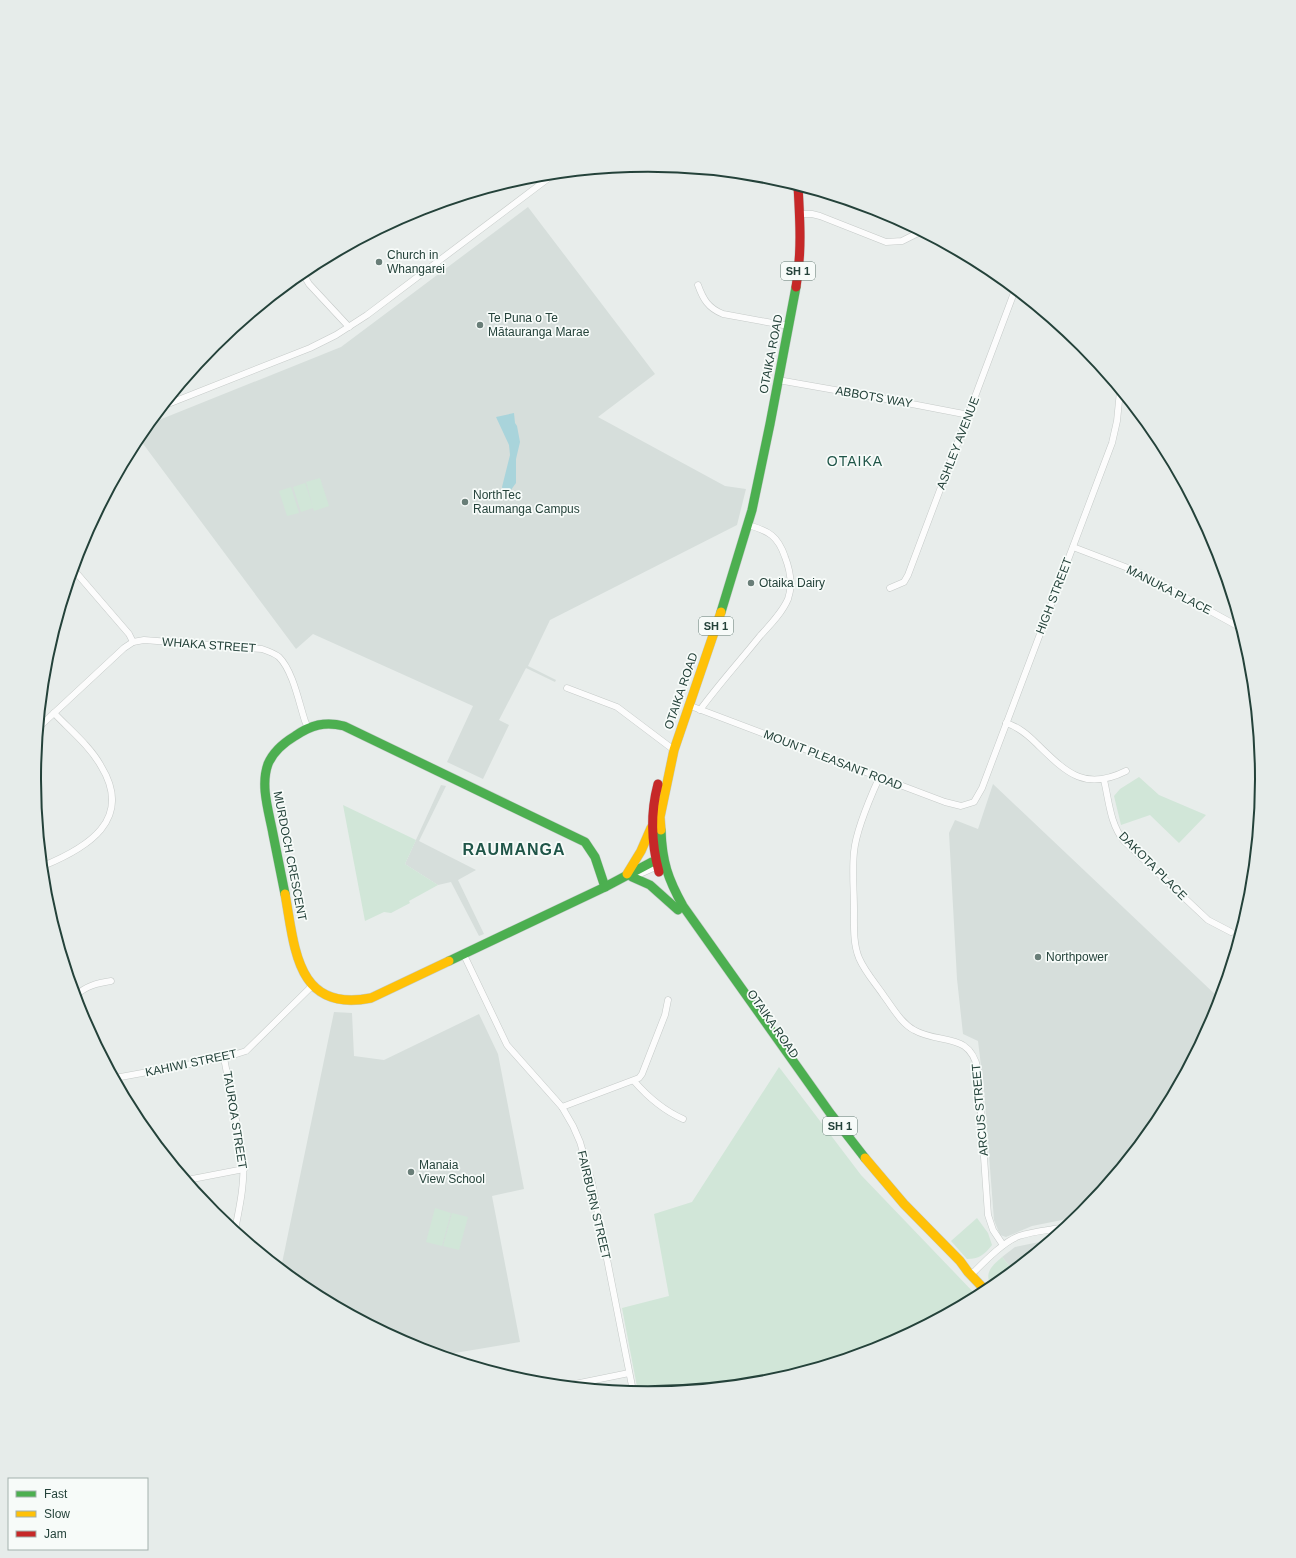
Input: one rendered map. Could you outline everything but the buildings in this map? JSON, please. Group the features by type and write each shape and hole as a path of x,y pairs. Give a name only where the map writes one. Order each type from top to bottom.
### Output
{"main road":[{"name":"OTAIKA ROAD","path":"798,191 800,214 799,261 789,326 756,496 721,614 674,750 661,812 659,863 683,906 830,1113 880,1177 904,1204 960,1261 981,1286"},
{"name":"MURDOCH CRESCENT","path":"605,887 590,846 585,842 344,726 322,723 308,728 287,742 274,755 267,769 265,785 296,953 303,974 312,986 332,999 352,1002 366,1000 464,955 605,887 619,880 659,863"},
{"name":"OTAIKA ROAD","path":"674,750 663,770 657,789 652,825 653,844 665,886 678,910 788,1065 867,1171 956,1267 970,1274"},
{"path":"652,825 630,876 650,885 678,910"}],"street":[{"path":"172,403 310,348 349,327 544,181"},
{"path":"800,214 812,214 886,242 902,241 915,235"},
{"path":"306,278 349,327"},
{"path":"698,285 702,297 715,311 723,314 789,326"},
{"name":"ASHLEY AVENUE","path":"890,588 904,582 908,575 1014,294"},
{"name":"ABBOTS WAY","path":"778,380 969,415"},
{"name":"HIGH STREET","path":"977,799 1112,443 1117,421 1119,397"},
{"name":"OTAIKA ROAD","path":"700,710 777,616 788,598 790,589 790,571 779,544 772,534 748,525"},
{"name":"MANUKA PLACE","path":"1073,548 1141,574 1235,625"},
{"path":"44,723 124,648 133,642 129,634 77,574"},
{"name":"WHAKA STREET","path":"133,642 144,640 262,649 278,656 288,670 308,728"},
{"path":"567,688 617,707 674,750"},
{"name":"MOUNT PLEASANT ROAD","path":"688,706 955,806 965,806 977,799"},
{"path":"47,864 70,853 94,837 105,824 111,808 110,789 102,766 93,754 54,713"},
{"path":"1006,723 1017,727 1059,766 1070,773 1089,779 1104,780 1126,771"},
{"name":"ARCUS STREET","path":"879,778 859,830 854,852 854,931 857,952 862,964 900,1017 909,1027 924,1035 962,1044 973,1055 978,1070 988,1215 993,1230 1003,1245"},
{"name":"DAKOTA PLACE","path":"1104,780 1118,834 1208,920 1231,932"},
{"name":"FAIRBURN STREET","path":"464,955 507,1045 562,1107 573,1126 586,1161 632,1386"},
{"path":"80,992 96,983 111,981"},
{"name":"KAHIWI STREET","path":"120,1077 224,1058 246,1051 312,986"},
{"path":"562,1107 639,1078 642,1074 665,1015 668,1000"},
{"name":"TAUROA STREET","path":"224,1058 243,1156 244,1169 243,1187 236,1224"},
{"path":"634,1081 642,1090 672,1114 683,1119"},
{"path":"192,1179 244,1169"},
{"path":"970,1274 1003,1245 1020,1236 1054,1229"},
{"path":"583,1382 629,1373"}],"shaded area":[{"name":"NorthTec Raumanga Campus","path":"528,207 655,374 598,417 725,486 746,489 737,525 550,620 528,666 556,680 555,682 526,668 499,720 509,725 483,779 447,762 473,706 313,634 296,649 142,443 158,420 341,347"},
{"path":"993,784 1215,994 1209,1011 1174,1083 1130,1149 1104,1179 1065,1219 1032,1226 1006,1237 1000,1235 994,1220 984,1090 978,1041 963,1034 957,979 949,833 955,820 978,829"},
{"path":"441,785 446,786 419,841 476,870 458,880 484,934 479,936 451,882 438,885 405,864"},
{"name":"Manaia View School","path":"334,1012 352,1013 354,1056 384,1060 479,1014 498,1054 524,1189 492,1196 520,1342 452,1354 416,1340 344,1305 282,1264"},
{"path":"1040,1242 1010,1267 1002,1257 1015,1247"}],"green space":[{"path":"320,478 329,506 314,511 313,508 301,512 293,487 305,483 313,507 306,482"},
{"path":"291,487 299,513 287,516 279,491"},
{"path":"1139,777 1159,795 1206,815 1179,843 1150,815 1121,825 1114,796 1120,789"},
{"path":"343,805 416,840 405,864 438,885 391,913 384,912 365,921"},
{"path":"779,1067 861,1175 973,1292 951,1305 880,1340 843,1354 805,1365 727,1381 688,1385 637,1386 622,1308 669,1296 654,1214 692,1202"},
{"path":"435,1208 451,1213 442,1246 426,1242"},
{"path":"452,1213 468,1217 459,1250 443,1246"},
{"path":"977,1218 988,1233 992,1245 981,1256 967,1259 951,1241"},
{"path":"1002,1257 1010,1267 989,1281 988,1278 992,1267"}],"water":[{"path":"514,413 520,442 516,459 516,483 505,498 502,487 510,455 509,445 496,417"}],"traffic: fast":[{"path":"721,612 752,510 796,287"},
{"path":"285,894 266,799 266,772 270,760 283,744 307,729 324,724 344,726 585,842 595,857 605,887"},
{"path":"661,830 664,861 673,887 683,906 830,1113 865,1158"},
{"path":"449,961 605,887 652,862 662,861"},
{"path":"632,877 650,885 678,910"}],"traffic: slow":[{"path":"661,830 660,817 674,750 721,612"},
{"path":"627,874 641,851 651,828"},
{"path":"285,894 297,955 304,972 313,986 327,996 346,1000 371,998 449,961"},
{"path":"865,1158 904,1204 960,1261 981,1286"}],"traffic: jam":[{"path":"796,287 800,249 798,191"},
{"path":"658,784 655,795 652,828 654,850 659,872"}],"place":[{"name":"Church in Whangarei","path":"379,262"},
{"name":"Te Puna o Te Mātauranga Marae","path":"480,325"},
{"name":"NorthTec Raumanga Campus","path":"465,502"},
{"name":"Otaika Dairy","path":"751,583"},
{"name":"Northpower","path":"1038,957"},
{"name":"Manaia View School","path":"411,1172"}],"district":[{"name":"OTAIKA","path":"855,461"},
{"name":"RAUMANGA","path":"514,849"}]}
